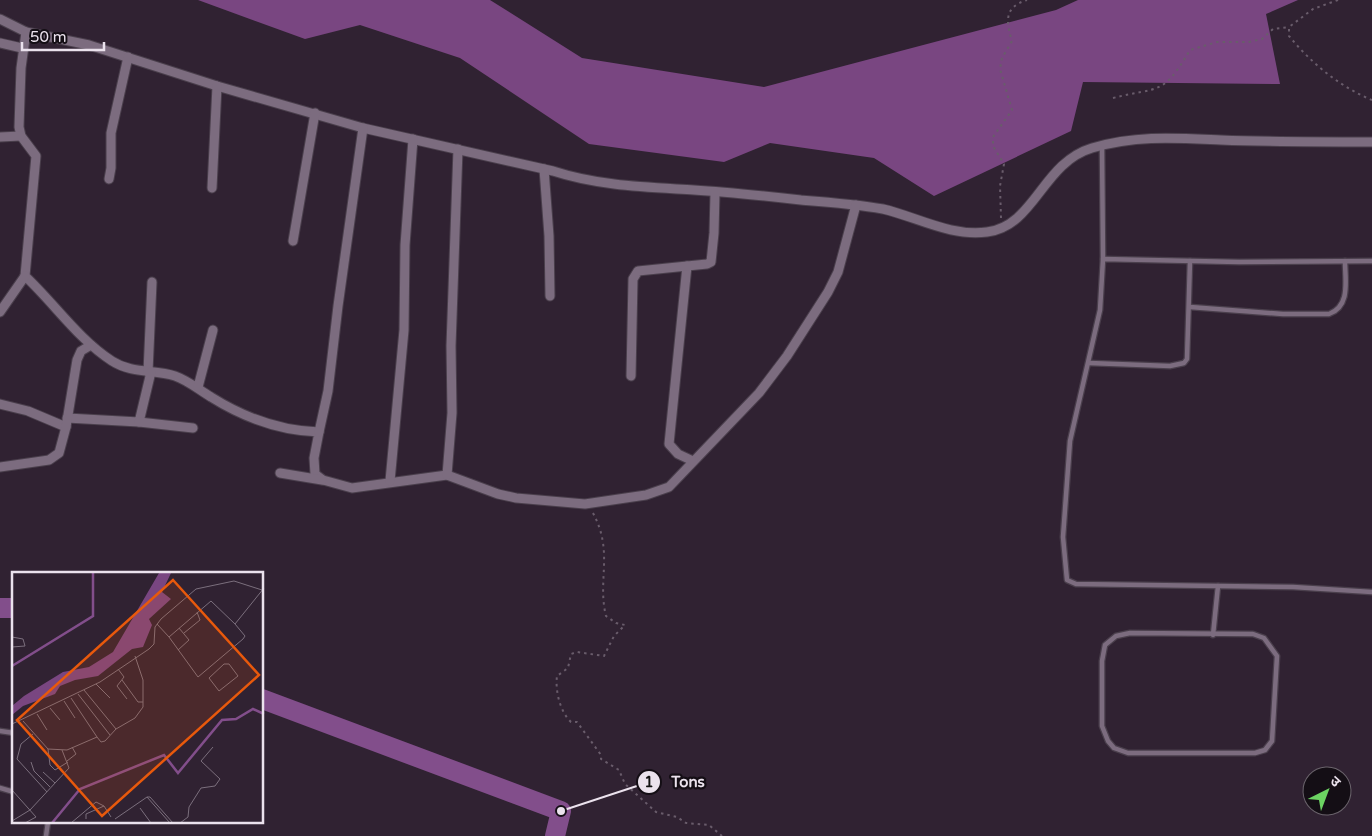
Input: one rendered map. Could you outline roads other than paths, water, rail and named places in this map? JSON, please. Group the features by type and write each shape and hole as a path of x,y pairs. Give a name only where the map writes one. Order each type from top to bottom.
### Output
{"street":[{"path":"0,19 26,32 89,45 218,86 363,128 544,169 575,178 622,186 856,205 883,210 952,231 985,232 1002,229 1016,221 1047,180 1063,166 1080,154 1102,146 1140,138 1163,137 1221,140 1372,142"},
{"path":"0,312 25,276 36,156 21,136 19,127 22,48 26,32"},
{"path":"0,43 22,48"},
{"path":"109,179 111,168 111,133 128,57"},
{"path":"212,188 218,86"},
{"path":"293,240 315,113"},
{"path":"323,480 315,474 314,458 328,391 363,128"},
{"path":"0,137 21,136"},
{"path":"390,481 404,330 405,245 413,139"},
{"path":"447,475 452,413 451,346 458,149"},
{"path":"544,169 549,236 550,296"},
{"path":"630,376 633,279 638,271 707,264 712,259 715,193"},
{"path":"280,473 323,480 352,488 390,481 447,475 464,479 498,494 516,498 585,504 646,496 660,490 677,480 771,378 828,292 844,254 856,205"},
{"path":"687,266 669,444 678,454 693,461"},
{"path":"25,276 91,345 114,362 136,372 173,375 240,413 277,427 300,432 319,432"},
{"path":"140,422 150,372 152,282"},
{"path":"198,388 213,330"},
{"path":"0,467 48,460 59,453 67,422 77,360 81,351 91,345"},
{"path":"0,404 67,422 140,422 193,428"}],"lane":[{"path":"1102,146 1103,259 1100,310 1070,441 1063,537 1067,580 1076,584 1339,589 1372,592"},
{"path":"1103,259 1372,261"},
{"path":"1089,363 1180,365 1187,359 1190,261"},
{"path":"1190,308 1282,314 1329,314 1336,311 1345,297 1345,261"},
{"path":"1213,635 1218,586"},
{"path":"1130,633 1213,635 1253,634 1264,638 1275,651 1278,673 1272,741 1264,750 1255,753 1128,753 1114,748 1102,726 1102,661 1106,645 1116,636 1130,633"}],"waterway":[{"path":"0,608 12,608"},
{"path":"264,700 561,811 555,836"}],"place":[{"name":"Tons","path":"561,811"}]}
